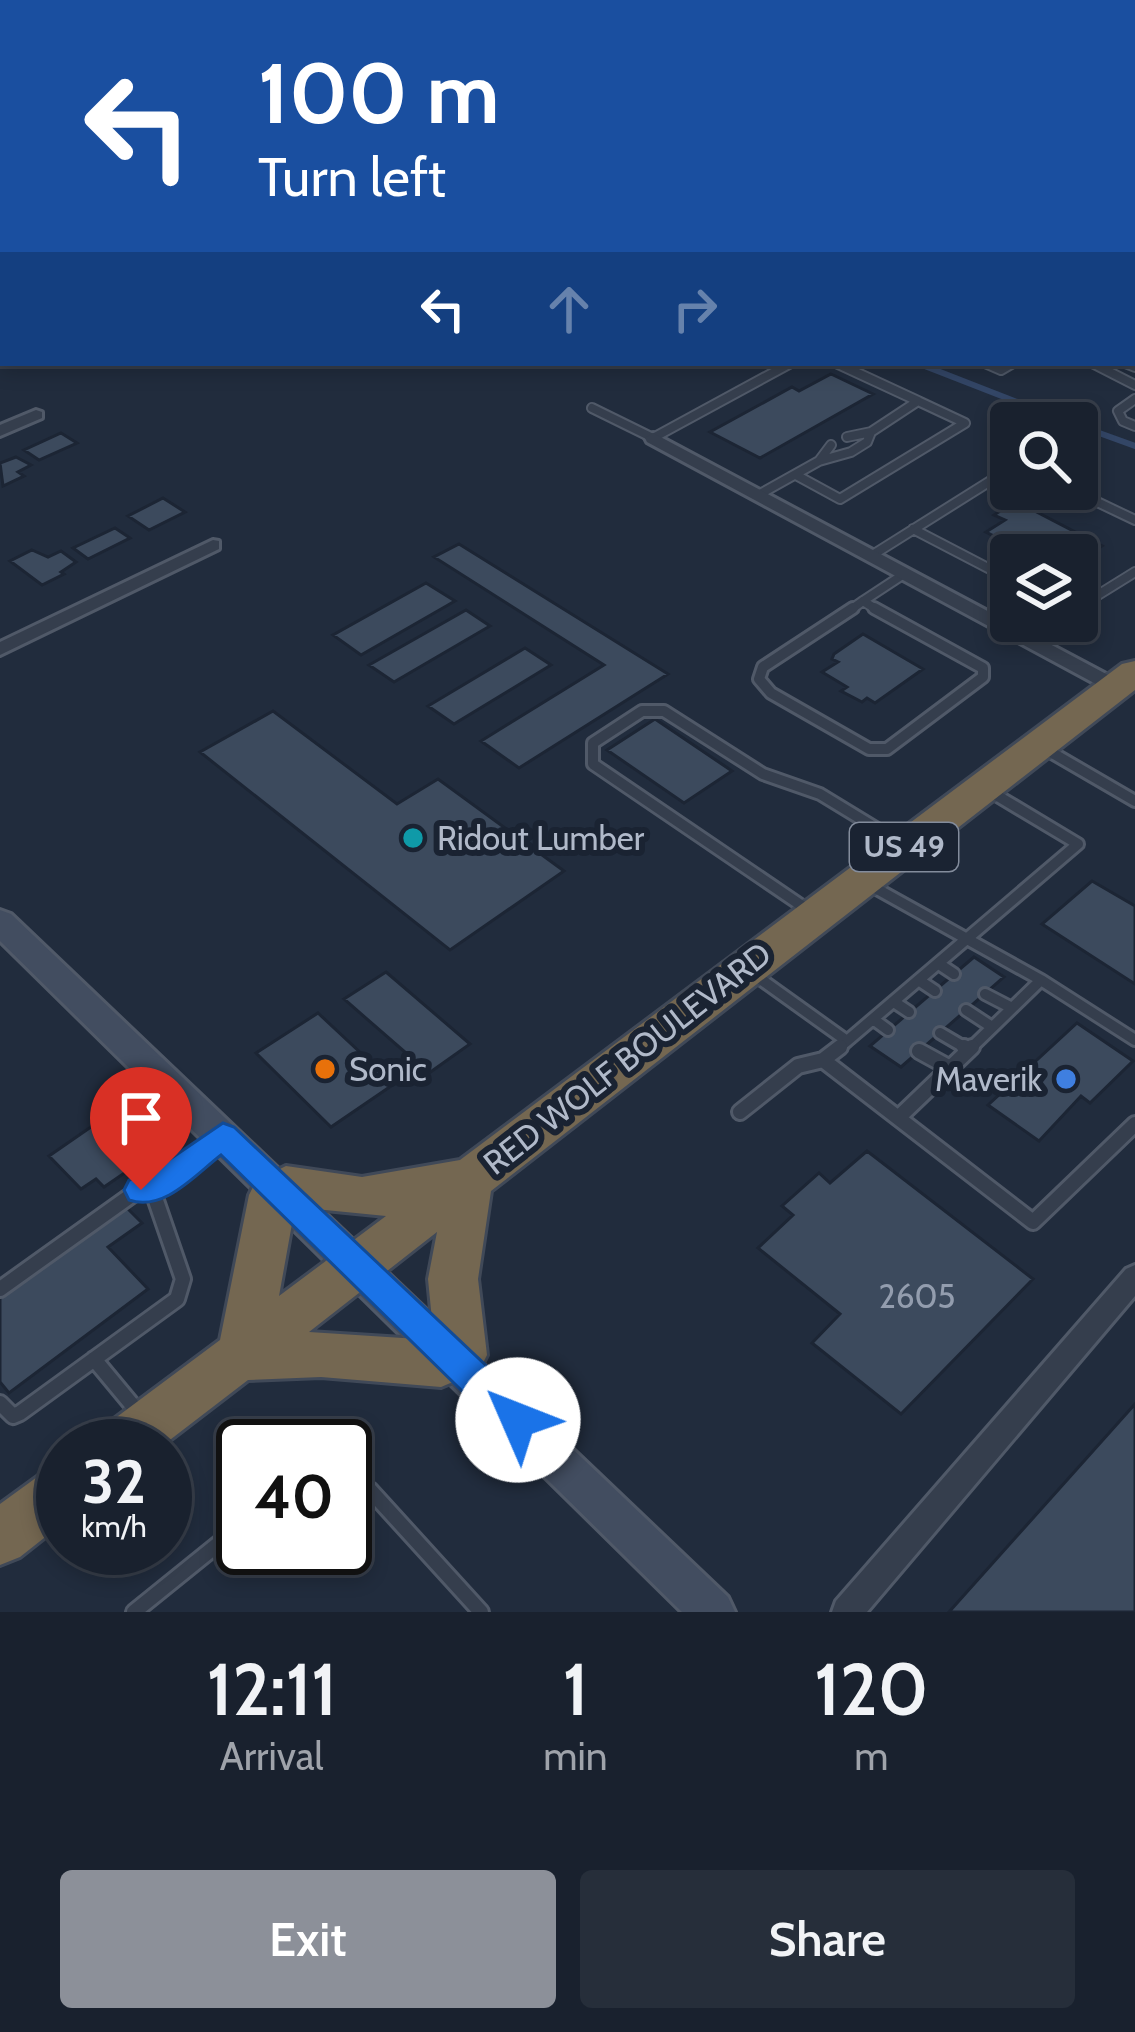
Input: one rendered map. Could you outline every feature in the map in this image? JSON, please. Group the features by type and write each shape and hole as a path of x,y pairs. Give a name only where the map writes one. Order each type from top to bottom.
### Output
{"highway":[{"name":"RED WOLF BOULEVARD","path":"157,1419 1125,680"},
{"path":"453,1178 466,1182 469,1195 453,1281 461,1355 456,1361 442,1364 321,1354 251,1358 244,1353 273,1196 278,1190 286,1186 388,1196 453,1178"},
{"path":"0,1538 36,1511"}],"street":[{"path":"0,431 36,415"},
{"path":"653,438 904,574 1125,680"},
{"path":"0,649 213,544"},
{"path":"0,922 456,1361 698,1607"},
{"path":"847,1612 1135,1277"}],"lane":[{"path":"592,408 653,438 785,366"},
{"path":"796,475 840,499 965,423 842,366"},
{"path":"1098,366 1135,385"},
{"path":"1135,399 1118,411 1135,426"},
{"path":"847,437 872,431 918,401"},
{"path":"818,460 850,452 867,442 872,431"},
{"path":"760,494 818,460 831,445"},
{"path":"871,556 990,481"},
{"path":"1098,502 1135,520"},
{"path":"913,530 990,569"},
{"path":"1098,599 1135,572"},
{"path":"862,602 982,668 983,677 887,749 869,749 771,693 759,679 763,667 904,574"},
{"path":"814,915 593,764 593,743 642,711 664,711 763,774 820,794 905,846"},
{"path":"1039,745 1135,801"},
{"path":"740,1112 798,1066 823,1060 847,1041 1078,844 983,787"},
{"path":"860,880 1041,980 1135,1040"},
{"path":"939,964 955,974"},
{"path":"744,968 847,1041"},
{"path":"898,1118 1041,980"},
{"path":"920,981 934,991"},
{"path":"985,994 1012,1008"},
{"path":"894,1002 909,1012"},
{"path":"966,1010 992,1027"},
{"path":"873,1019 888,1030"},
{"path":"940,1033 969,1050"},
{"path":"920,1051 950,1068"},
{"path":"823,1060 1033,1222 1135,1124"},
{"path":"0,1288 133,1194 152,1189 223,1136"},
{"path":"0,1402 13,1416 20,1413 176,1299 183,1279 152,1189"},
{"path":"94,1359 126,1419"},
{"path":"372,1492 481,1612"},
{"path":"134,1612 216,1546"}],"building":[{"path":"831,374 873,394 760,458 710,432 792,387 799,391"},
{"path":"61,433 77,443 39,460 24,450"},
{"path":"16,457 31,465 18,472 24,476 3,486 0,463"},
{"path":"163,498 185,512 149,530 128,516"},
{"path":"1002,510 1033,510 1079,534 990,534 986,532 1005,520 994,515"},
{"path":"115,528 130,538 88,559 73,548"},
{"path":"459,544 668,674 519,768 481,741 604,665 434,557"},
{"path":"32,550 48,557 61,551 76,562 42,585 10,561"},
{"path":"426,583 455,601 361,655 333,635"},
{"path":"466,610 490,626 394,682 369,665"},
{"path":"863,634 923,669 875,703 841,691 847,687 822,672 838,662 832,659 834,654"},
{"path":"525,648 551,665 454,724 428,706"},
{"name":"Ridout Lumber","path":"273,711 397,804 438,779 564,871 450,950 200,752"},
{"path":"655,719 732,771 684,803 607,750"},
{"path":"1092,881 1135,906 1135,984 1042,924"},
{"name":"Maverik","path":"974,957 1004,977 901,1067 870,1046"},
{"name":"Sonic","path":"386,972 470,1044 429,1073 344,999"},
{"name":"Sonic","path":"318,1013 394,1084 331,1127 256,1053"},
{"name":"Maverik","path":"1077,1023 1133,1061 1090,1103 1081,1096 1039,1141 988,1105"},
{"path":"101,1120 142,1161 104,1187 96,1179 81,1189 49,1156"},
{"path":"867,1151 1033,1279 901,1414 812,1343 840,1314 758,1248 793,1215 782,1206 819,1173 830,1183"},
{"path":"126,1207 142,1223 108,1247 148,1289 9,1393 0,1382 0,1296"},
{"path":"1135,1404 1135,1612 949,1612"}],"waterway":[{"path":"925,366 1017,402"},
{"path":"1098,433 1135,446"}],"place":[{"name":"Ridout Lumber","path":"413,838"},
{"name":"Sonic","path":"325,1069"},
{"name":"Maverik","path":"1066,1079"}],"route":[{"path":"141,1190 152,1189 223,1136 518,1420"}]}
